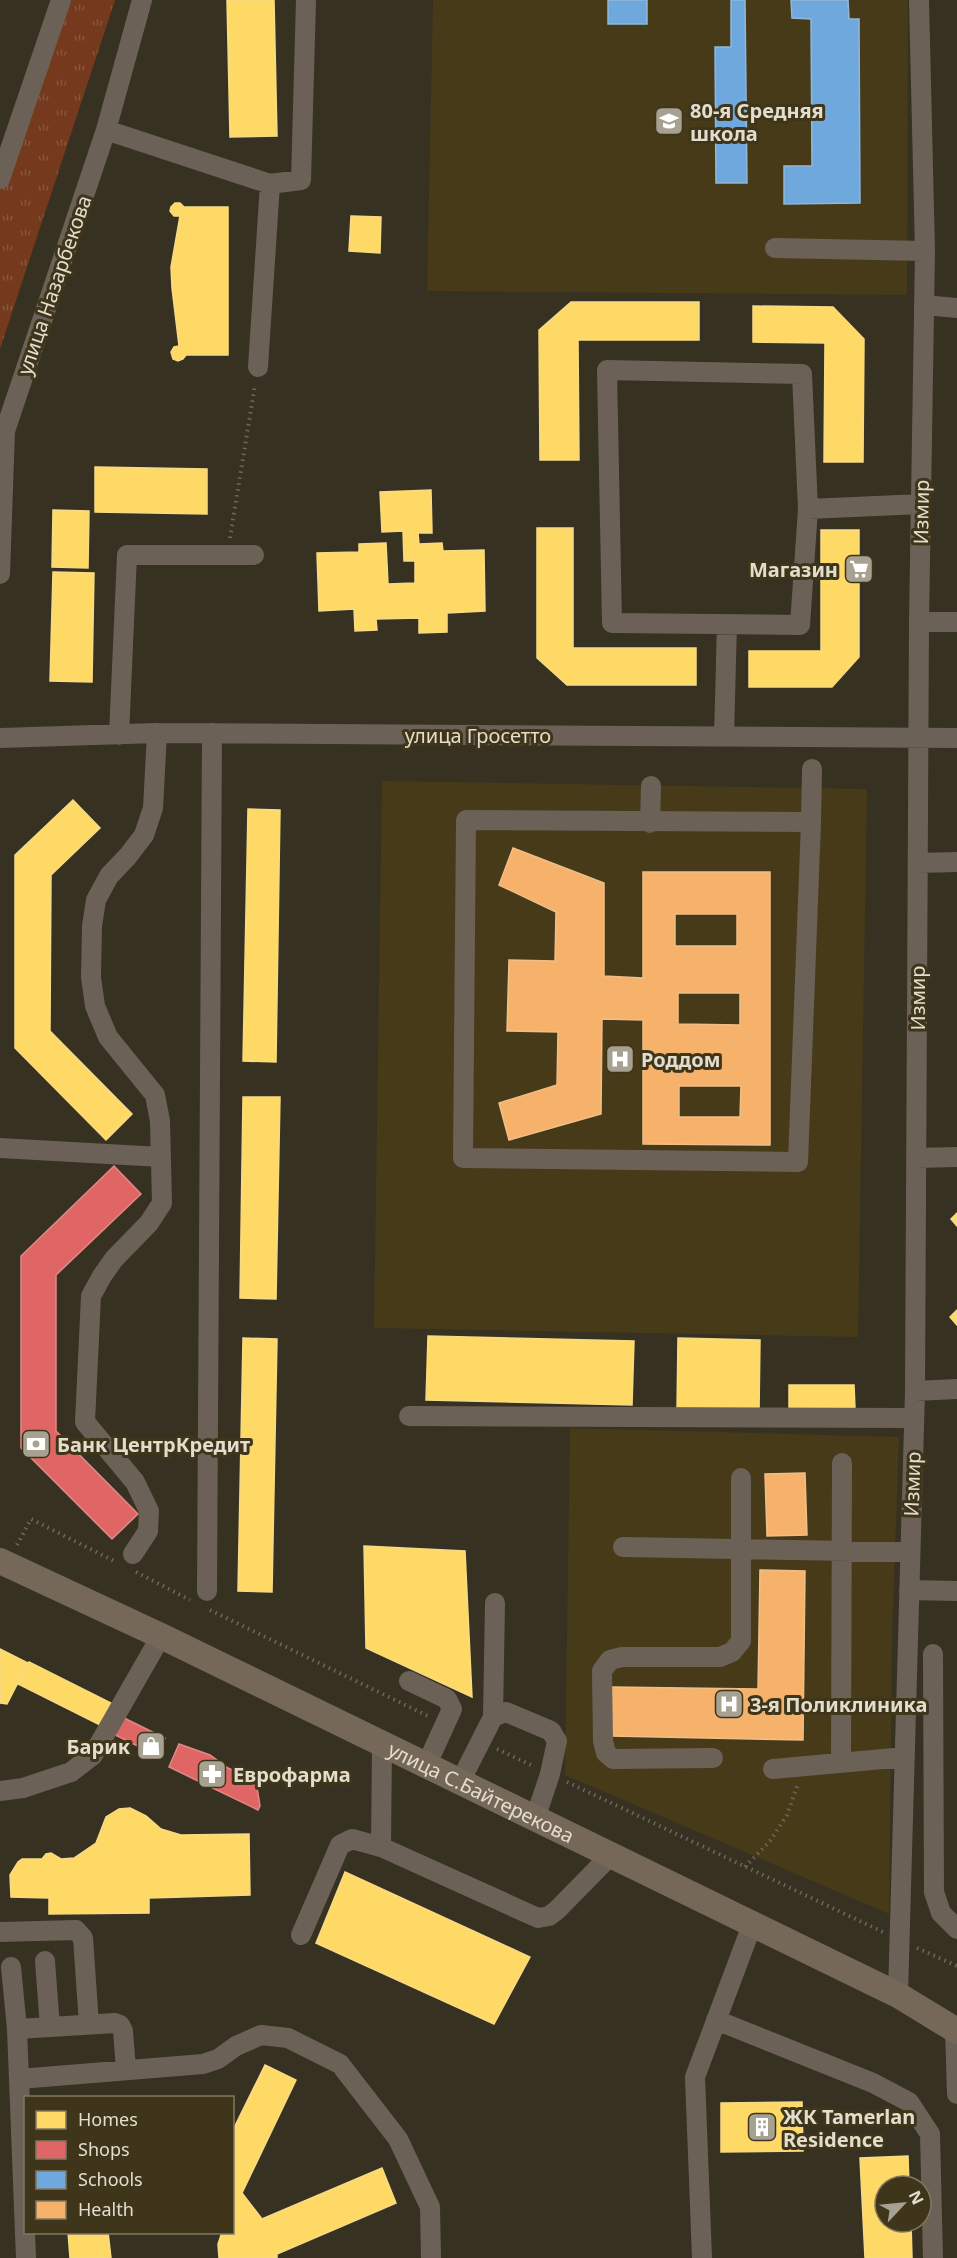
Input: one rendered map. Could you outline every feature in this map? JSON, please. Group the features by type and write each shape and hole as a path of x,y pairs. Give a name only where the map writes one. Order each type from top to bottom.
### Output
{"main road":[{"name":"улица С.Байтерекова","path":"0,1561 161,1636 898,1995 956,2031"}],"street":[{"path":"0,179 61,0"},
{"name":"улица Назарбекова","path":"0,574 4,430 106,130 142,0"},
{"path":"106,130 270,184 301,180 306,0"},
{"name":"Измир","path":"898,1995 915,1391 919,622 925,251 919,0"},
{"path":"258,367 270,184"},
{"path":"775,248 925,251"},
{"path":"924,305 957,308"},
{"path":"607,370 802,374 808,509 800,625 612,622 607,370"},
{"path":"808,509 921,504"},
{"path":"119,735 127,555 254,555"},
{"path":"919,622 957,622"},
{"path":"724,737 727,624"},
{"path":"133,1554 148,1531 149,1511 135,1482 85,1422 90,1318 92,1296 102,1276 114,1259 149,1223 162,1203 159,1121 154,1095 108,1036 95,1006 91,977 92,926 96,900 109,876 144,835 153,808 157,733"},
{"name":"улица Гросетто","path":"0,738 157,733 957,738"},
{"path":"207,1591 212,733"},
{"path":"811,822 650,823 466,820 463,1158 798,1162 811,822 812,769"},
{"path":"650,823 651,786"},
{"path":"918,863 957,862"},
{"path":"0,1148 160,1157"},
{"path":"916,1158 957,1157"},
{"path":"915,1391 957,1389"},
{"path":"409,1416 914,1418"},
{"path":"841,1763 842,1463"},
{"path":"713,1758 613,1759 606,1753 603,1741 602,1671 610,1660 622,1657 720,1656 732,1652 741,1641 741,1478"},
{"path":"623,1547 910,1552"},
{"path":"909,1590 957,1591"},
{"path":"460,1782 493,1717 495,1603"},
{"path":"0,1791 23,1788 71,1772 93,1755 161,1636"},
{"path":"933,1654 934,1892 941,1913 957,1929"},
{"path":"409,1681 447,1699 452,1709 426,1766"},
{"path":"493,1717 506,1712 551,1731 556,1741 550,1774 535,1819"},
{"path":"381,1847 382,1744"},
{"path":"773,1769 905,1757"},
{"path":"301,1935 340,1845 352,1839 381,1847 537,1918 549,1916 557,1910 610,1856"},
{"path":"702,2258 695,2077 752,1925"},
{"path":"0,1932 76,1930 83,1938 89,2024"},
{"path":"45,1962 50,2028"},
{"path":"11,1967 17,2029 24,2207"},
{"path":"716,2020 873,2083 909,2102 930,2134 933,2258"},
{"path":"17,2029 115,2023 120,2025 123,2031 126,2069"},
{"path":"956,2031 957,2094"},
{"path":"19,2079 203,2064 218,2059 236,2046 261,2035 288,2038 340,2064 398,2139 430,2207 431,2258"},
{"path":"25,2234 26,2258"}],"path":[{"path":"227,555 258,367"},
{"path":"745,1867 770,1840 787,1815 804,1766"}],"shaded area":[{"name":"80-я Средняя школа","path":"433,0 908,0 907,295 427,291"},
{"name":"Роддом","path":"382,781 867,789 858,1337 374,1328"},
{"name":"3-я Поликлиника","path":"570,1428 899,1437 892,1633 889,1914 565,1775"}],"green space":[{"path":"65,0 115,0 0,349 0,184"}],"building: Homes":[{"path":"227,0 274,0 277,136 230,137"},
{"path":"175,203 180,203 184,207 228,207 228,355 186,355 178,361 173,359 171,352 174,347 179,346 171,267 180,216 174,216 170,211"},
{"path":"351,216 381,217 380,253 349,251"},
{"path":"571,302 699,302 699,340 578,340 579,460 540,460 539,330"},
{"path":"753,306 833,307 864,339 863,462 824,462 825,343 753,342"},
{"path":"95,467 207,469 207,514 95,512"},
{"path":"431,490 432,533 418,533 419,544 442,543 443,551 484,550 485,611 447,613 447,632 419,633 419,618 376,619 377,630 355,631 354,609 319,611 317,553 359,552 359,544 386,543 388,584 415,583 415,561 404,561 403,531 382,532 380,492"},
{"path":"53,510 89,511 88,568 52,567"},
{"path":"537,528 573,528 573,648 696,648 696,685 567,685 537,658"},
{"path":"821,530 859,530 859,657 832,687 749,687 749,651 821,651"},
{"path":"53,572 94,573 92,682 50,681"},
{"path":"73,800 100,828 51,875 50,1031 132,1114 106,1140 15,1048 15,855"},
{"path":"248,809 280,810 276,1062 243,1061"},
{"path":"243,1097 280,1097 276,1299 240,1298"},
{"path":"957,1213 957,1226 951,1219"},
{"path":"957,1310 957,1325 950,1317"},
{"path":"428,1336 634,1341 632,1405 426,1400"},
{"path":"243,1338 277,1339 272,1592 238,1591"},
{"path":"678,1338 760,1340 759,1413 677,1411"},
{"path":"789,1385 854,1385 855,1409 789,1409"},
{"path":"364,1546 465,1551 472,1697 366,1648"},
{"path":"0,1649 28,1663 7,1704 0,1703"},
{"path":"29,1662 113,1704 102,1726 18,1684"},
{"path":"130,1808 146,1816 161,1829 181,1835 249,1834 250,1895 149,1898 149,1913 49,1914 49,1898 11,1897 10,1875 22,1859 42,1859 46,1854 51,1853 61,1859 74,1858 96,1843 106,1817 119,1809"},
{"path":"345,1872 530,1957 494,2024 316,1943"},
{"path":"265,2065 296,2080 242,2193 262,2219 382,2168 396,2203 277,2254 277,2258 219,2258 218,2244 221,2234 234,2234 234,2128"},
{"name":"ЖК Tamerlan Residence","path":"802,2102 803,2151 721,2152 721,2103"},
{"name":"ЖК Tamerlan Residence","path":"908,2156 909,2174 873,2174 873,2234 911,2234 912,2258 865,2258 860,2158"},
{"path":"68,2234 108,2234 111,2258 70,2258"}],"building: Shops":[{"path":"114,1166 141,1194 56,1275 56,1431 138,1514 112,1539 21,1448 21,1256"},
{"path":"122,1717 165,1738 156,1755 113,1734"},
{"path":"179,1744 210,1755 228,1768 256,1781 260,1806 258,1810 169,1767"}],"building: Schools":[{"path":"608,0 647,0 647,24 608,24"},
{"path":"731,0 745,0 747,183 716,183 715,47 731,47"},
{"path":"791,0 848,0 849,19 859,19 860,203 784,204 784,166 812,166 811,19 792,18"}],"building: Health":[{"path":"513,848 604,883 604,976 643,978 643,872 770,872 770,1145 643,1144 643,1020 602,1019 601,1114 509,1140 499,1103 557,1085 558,1032 507,1031 509,960 555,961 556,912 499,885","holes":["675,914 737,914 737,946 675,946","678,993 740,993 740,1025 678,1024","679,1086 741,1086 740,1117 679,1117"]},
{"path":"805,1473 807,1535 767,1536 765,1474"},
{"path":"760,1570 805,1571 803,1740 611,1736 612,1687 758,1689"}],"place":[{"name":"80-я Средняя школа","path":"669,121"},
{"name":"Магазин","path":"859,569"},
{"name":"Роддом","path":"620,1059"},
{"name":"Банк ЦентрКредит","path":"36,1444"},
{"name":"3-я Поликлиника","path":"729,1704"},
{"name":"Барик","path":"151,1746"},
{"name":"Еврофарма","path":"212,1774"},
{"name":"ЖК Tamerlan Residence","path":"762,2127"}]}
